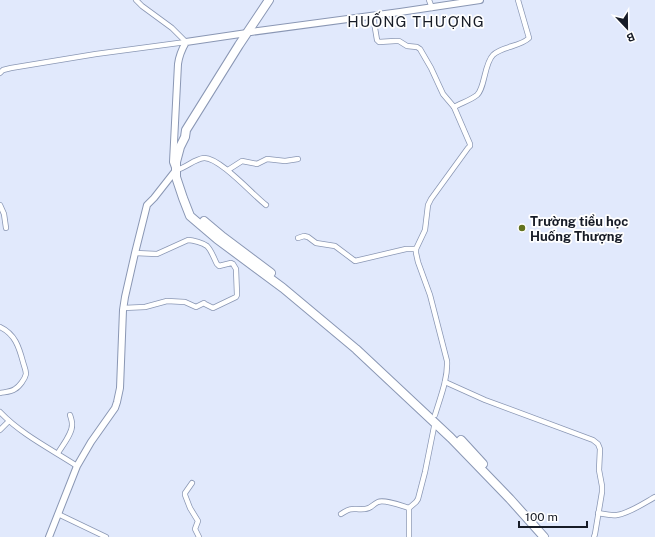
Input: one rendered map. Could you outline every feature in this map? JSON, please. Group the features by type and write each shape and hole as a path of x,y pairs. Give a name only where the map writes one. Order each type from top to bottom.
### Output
{"highway":[{"path":"269,0 180,147 176,162 176,177 182,198 189,211 194,212 223,237 257,262 365,350 435,419 544,537"},
{"path":"249,32 273,0"},
{"path":"435,419 462,442 551,537"}],"street":[{"path":"136,0 172,28 186,42"},
{"path":"429,0 432,8"},
{"path":"0,73 3,70 11,68 96,54 432,8 480,0"},
{"path":"454,107 475,97 479,92 488,64 493,55 501,50 530,38 518,0"},
{"path":"372,16 377,40 379,42 398,41 407,46 417,47 420,49 443,94 454,107 467,135 470,146 431,199 428,205 425,230 416,249 418,262 430,295 447,361 447,368 418,499 409,508 409,537"},
{"path":"176,170 173,162 178,64 179,56 186,42"},
{"path":"49,537 77,466 85,451 115,408 117,402 120,388 123,308 135,252 148,205 176,170 184,168 202,158 207,158 212,159 228,170 266,205"},
{"path":"228,170 242,161 257,164 268,159 298,159"},
{"path":"0,205 4,214 6,228"},
{"path":"298,238 304,236 316,243 335,246 355,261 406,249 416,249"},
{"path":"123,308 145,307 167,301 185,302 196,307 205,304 213,308 236,297 237,295 236,269 234,266 231,263 219,266 206,246 192,240 188,240 157,254 135,252"},
{"path":"0,327 9,333 16,342 26,370 24,378 16,389 13,391 0,393"},
{"path":"445,382 485,400 593,440 598,444 600,449 599,470 602,492 594,537"},
{"path":"0,412 9,421 37,441 77,466"},
{"path":"58,453 72,427 70,415"},
{"path":"0,430 9,421"},
{"path":"192,482 185,495 190,508 198,521 195,529 199,537"},
{"path":"598,513 617,515 635,508 655,497"},
{"path":"341,514 350,509 367,510 377,502 382,501 409,508"},
{"path":"58,514 106,537"}],"place":[{"name":"Trường tiểu học Huống Thượng","path":"522,228"}],"district":[{"name":"HUỐNG THƯỢNG","path":"416,22"}]}
